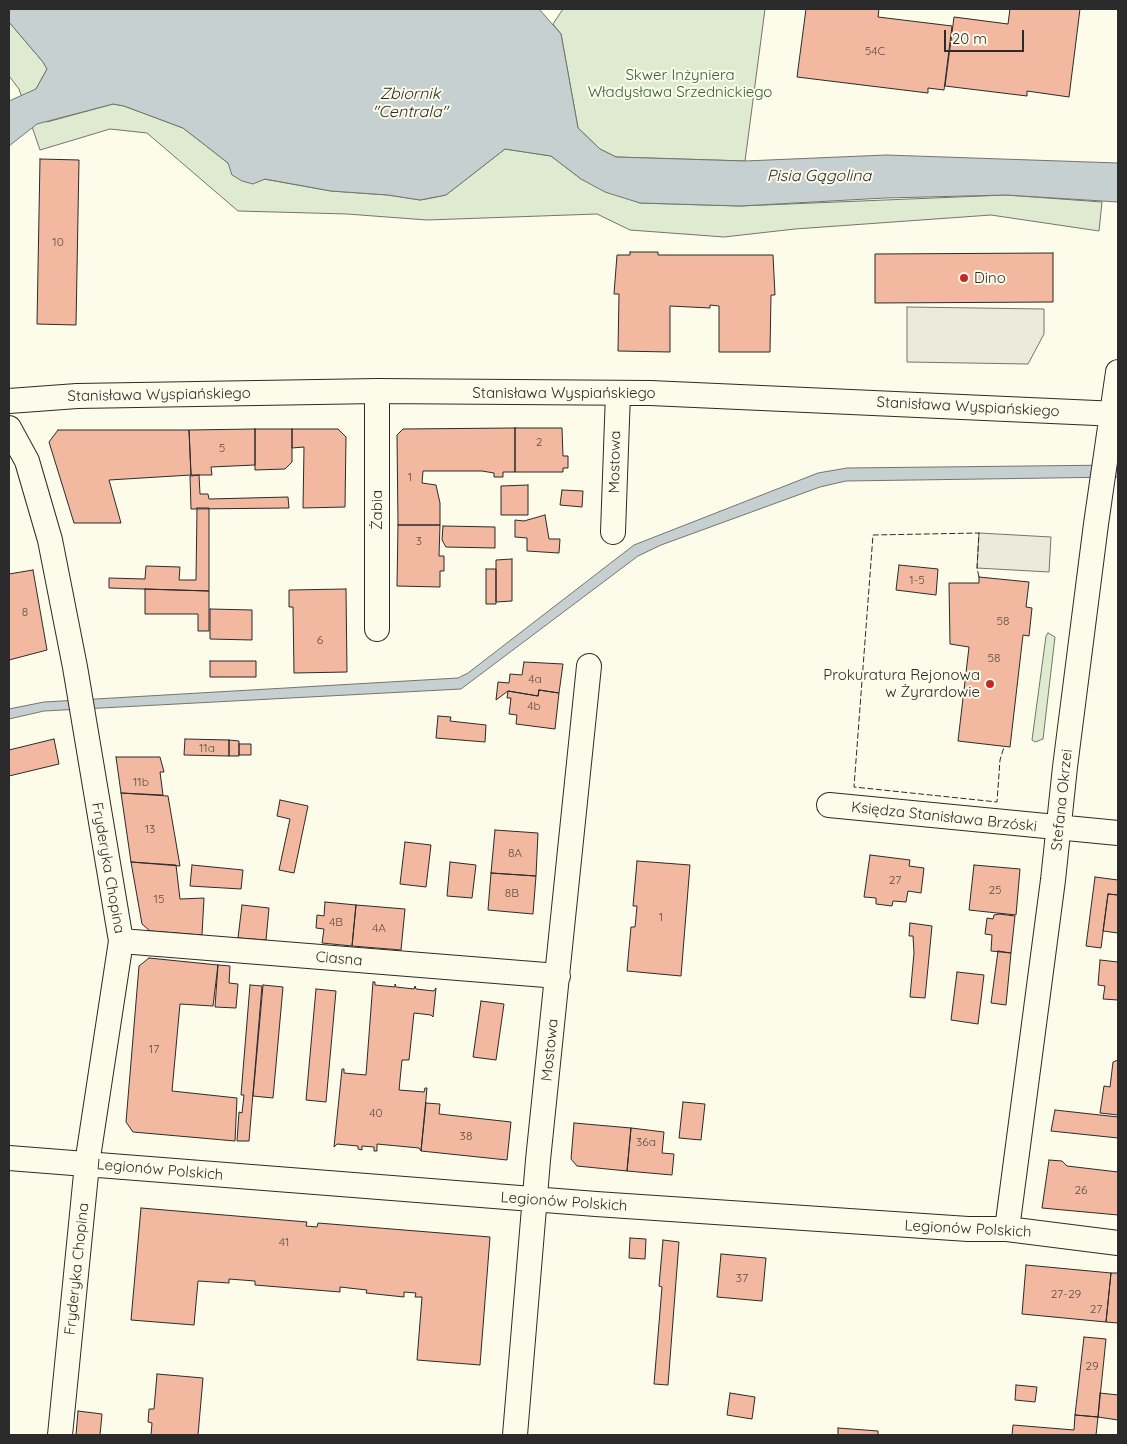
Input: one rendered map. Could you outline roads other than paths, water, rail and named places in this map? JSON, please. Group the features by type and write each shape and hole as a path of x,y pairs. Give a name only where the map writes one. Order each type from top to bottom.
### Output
{"street":[{"name":"Stefana Okrzei","path":"1007,1229 1060,828 1065,767 1099,508 1108,444 1115,414 1118,372"},
{"name":"Stanisława Wyspiańskiego","path":"9,401 77,396 377,391 618,393 1115,414"},
{"name":"Żabia","path":"377,391 377,629"},
{"name":"Mostowa","path":"613,532 618,393"},
{"name":"Fryderyka Chopina","path":"9,430 26,461 50,540 75,667 87,748 121,941 87,1164 60,1435"},
{"name":"Mostowa","path":"515,1435 535,1200 589,666"},
{"name":"Księdza Stanisława Brzóski","path":"829,805 1118,833"},
{"name":"Ciasna","path":"121,941 558,976"},
{"name":"Legionów Polskich","path":"9,1158 535,1200 968,1229 1007,1229 1118,1243"}],"water":[{"name":"Zbiornik \"Centrala\"","path":"9,9 539,9 561,34 578,128 600,149 616,157 745,161 886,155 1118,163 1118,202 1006,195 885,198 740,206 640,203 605,192 581,179 551,156 505,149 446,195 420,200 388,195 331,191 265,179 253,184 242,181 232,175 228,163 183,128 124,106 113,104 37,124 9,146 9,101 36,89 47,69 9,22"},
{"path":"1118,465 1118,477 846,481 820,487 661,545 638,556 461,689 44,711 9,719 9,709 44,702 458,678 468,673 634,545 818,473 847,468"}],"place":[{"name":"Dino","path":"964,278"},
{"name":"Prokuratura Rejonowa w Żyrardowie","path":"990,684"}],"park label":[{"name":"Skwer Inżyniera Władysława Srzednickiego","path":"680,84"}],"water label":[{"name":"Pisia Gągolina","path":"819,176"}]}
